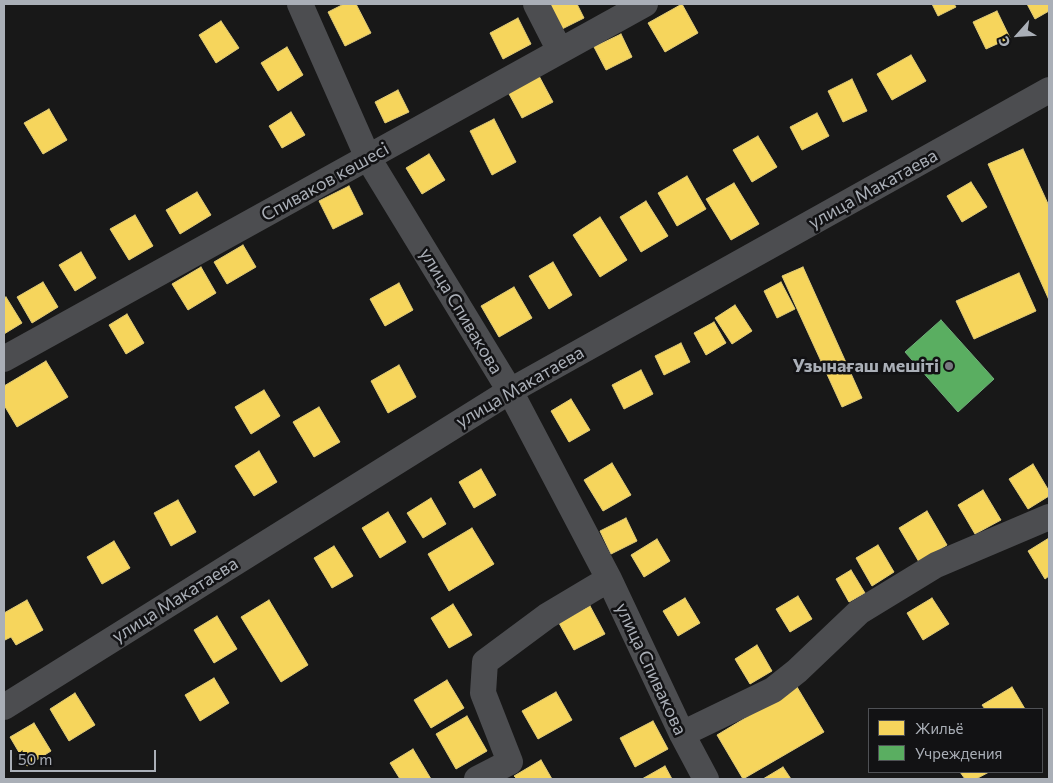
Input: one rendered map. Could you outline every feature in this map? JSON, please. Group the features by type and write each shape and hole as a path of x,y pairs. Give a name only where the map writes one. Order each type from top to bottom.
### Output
{"street":[{"name":"улица Спивакова","path":"300,4 368,158 510,391 609,579 682,734 706,779"},
{"path":"536,4 560,51"},
{"name":"Спиваков көшесі","path":"4,359 645,4"},
{"name":"улица Макатаева","path":"4,707 510,391 1049,90"},
{"path":"682,734 773,690 797,671 859,612 936,565 1049,517"},
{"path":"477,779 510,762 483,693 485,662 547,616 609,579"}],"building: Жильё":[{"path":"344,4 356,4 371,33 345,46 328,12"},
{"path":"550,4 577,4 584,18 562,29"},
{"path":"682,4 698,33 665,52 648,23"},
{"path":"932,4 954,4 956,7 938,16"},
{"path":"1027,4 1049,4 1049,11 1035,19"},
{"path":"997,11 1010,38 986,49 973,22"},
{"path":"518,18 531,44 503,59 490,33"},
{"path":"221,21 239,48 216,63 199,35"},
{"path":"621,34 632,57 606,70 594,47"},
{"path":"287,47 303,75 278,91 261,63"},
{"path":"911,55 926,81 892,100 877,74"},
{"path":"539,76 553,102 522,118 508,92"},
{"path":"852,79 867,111 843,122 828,91"},
{"path":"398,90 409,112 385,123 375,102"},
{"path":"49,109 67,140 43,154 24,123"},
{"path":"291,112 305,135 282,148 269,126"},
{"path":"817,113 829,136 802,150 790,127"},
{"path":"494,119 516,162 492,175 470,131"},
{"path":"758,136 777,167 752,182 733,150"},
{"path":"1023,149 1049,206 1049,300 988,164"},
{"path":"429,154 445,180 422,194 406,168"},
{"path":"687,176 706,209 677,226 658,193"},
{"path":"971,182 987,207 962,222 947,196"},
{"path":"734,183 759,224 731,240 706,199"},
{"path":"349,186 363,214 333,229 319,201"},
{"path":"197,192 211,215 180,234 166,210"},
{"path":"646,201 668,236 641,252 620,217"},
{"path":"135,215 153,246 129,260 110,229"},
{"path":"600,217 627,260 600,277 573,235"},
{"path":"243,245 256,267 227,284 214,262"},
{"path":"81,252 96,278 75,291 59,265"},
{"path":"553,262 572,295 549,309 529,276"},
{"path":"201,267 216,293 188,310 172,284"},
{"path":"803,267 862,398 842,407 782,276"},
{"path":"1019,273 1036,311 974,339 956,301"},
{"path":"43,282 58,307 32,323 17,297"},
{"path":"781,282 795,309 777,318 764,291"},
{"path":"399,283 413,310 385,326 370,299"},
{"path":"514,287 532,318 499,337 481,306"},
{"path":"6,297 22,323 4,334 4,298"},
{"path":"735,305 752,331 732,344 715,318"},
{"path":"127,314 144,343 126,354 109,325"},
{"path":"714,322 726,343 706,355 694,333"},
{"path":"681,343 690,362 664,375 655,356"},
{"path":"46,361 68,397 17,427 4,405 4,386"},
{"path":"399,365 416,397 388,413 371,381"},
{"path":"641,370 653,394 624,409 612,385"},
{"path":"264,390 280,416 251,434 235,407"},
{"path":"571,399 590,430 569,442 551,411"},
{"path":"319,407 340,442 314,457 293,422"},
{"path":"259,451 277,482 254,496 235,466"},
{"path":"612,463 631,495 603,511 584,480"},
{"path":"1033,464 1049,491 1049,496 1028,509 1009,479"},
{"path":"481,469 496,495 474,508 459,482"},
{"path":"983,490 1001,520 975,534 958,505"},
{"path":"431,498 446,524 423,538 407,513"},
{"path":"178,500 196,532 171,546 154,513"},
{"path":"927,511 947,545 919,562 899,528"},
{"path":"388,512 406,542 380,558 362,528"},
{"path":"626,518 637,541 611,554 600,531"},
{"path":"472,528 494,564 449,591 428,554"},
{"path":"1049,538 1049,576 1045,579 1028,551"},
{"path":"657,539 670,561 644,577 631,555"},
{"path":"114,541 130,568 102,584 87,557"},
{"path":"878,545 894,572 872,586 856,558"},
{"path":"334,546 353,576 332,588 314,558"},
{"path":"851,570 865,593 849,602 836,579"},
{"path":"798,596 812,619 790,632 776,609"},
{"path":"685,598 700,623 678,636 663,611"},
{"path":"932,598 949,624 923,640 907,613"},
{"path":"27,600 43,630 16,645 11,637 5,640 4,613"},
{"path":"269,600 308,665 281,682 241,617"},
{"path":"453,604 472,635 449,648 431,618"},
{"path":"590,606 605,634 574,650 559,623"},
{"path":"217,616 237,649 214,663 194,630"},
{"path":"757,645 772,671 750,684 735,659"},
{"path":"214,678 229,703 200,721 185,695"},
{"path":"447,680 464,708 431,728 414,700"},
{"path":"797,687 824,732 743,779 717,735"},
{"path":"1012,687 1024,708 984,708 982,705"},
{"path":"556,692 572,720 538,739 522,711"},
{"path":"75,693 95,725 69,741 50,709"},
{"path":"467,716 487,751 456,769 436,734"},
{"path":"653,721 668,749 635,767 620,738"},
{"path":"34,723 51,751 27,766 10,737"},
{"path":"413,749 431,779 400,779 390,763"},
{"path":"541,760 552,779 517,779 514,776"},
{"path":"665,766 672,779 642,779"},
{"path":"783,767 791,779 763,779"},
{"path":"961,773 987,773 976,779 965,779"}],"building: Учреждения":[{"name":"Узынағаш мешіті","path":"941,320 994,379 958,412 905,352"}],"place":[{"name":"Узынағаш мешіті","path":"949,366"}]}
